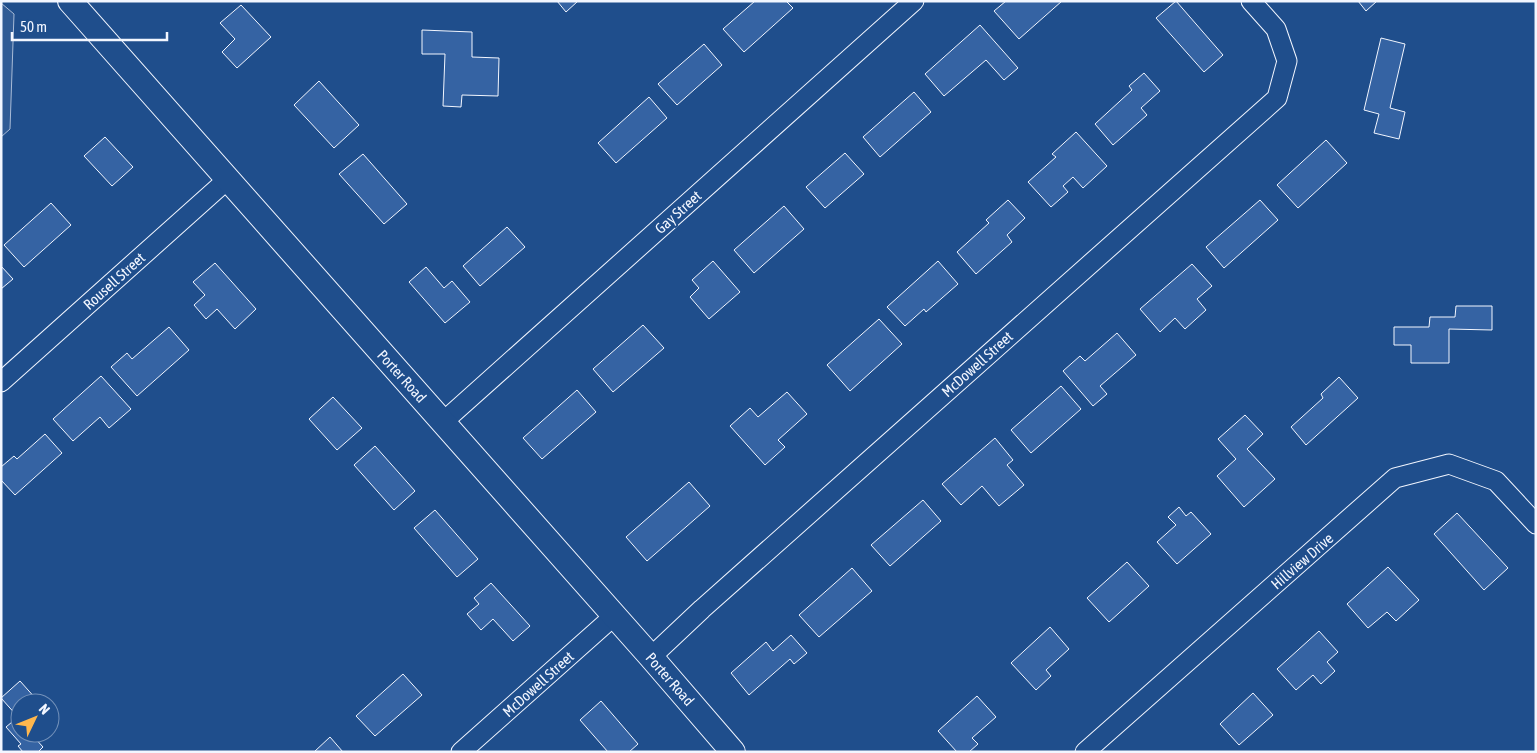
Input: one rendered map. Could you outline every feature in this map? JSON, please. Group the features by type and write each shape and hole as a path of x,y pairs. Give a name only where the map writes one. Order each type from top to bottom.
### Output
{"street":[{"name":"Porter Road","path":"70,1 733,752"},
{"name":"Gay Street","path":"443,422 914,1"},
{"name":"McDowell Street","path":"651,657 709,602 1277,98 1287,61 1276,29 1252,1"},
{"name":"Rousell Street","path":"1,382 228,179"},
{"name":"Hillview Drive","path":"1085,752 1395,478 1449,464 1496,481 1536,524"},
{"name":"McDowell Street","path":"461,752 614,616"}],"shaded area":[{"path":"1,3 14,14 10,129 1,137"}],"building":[{"path":"557,1 578,1 566,12"},
{"path":"755,1 786,1 793,8 744,52 723,29"},
{"path":"1006,1 1062,1 1019,39 994,11"},
{"path":"1176,1 1223,55 1204,72 1156,18"},
{"path":"1358,1 1377,1 1366,11"},
{"path":"241,5 271,37 237,68 222,52 235,39 220,23"},
{"path":"980,25 1018,68 1004,80 986,60 944,96 925,74"},
{"path":"422,30 472,32 472,57 499,58 498,96 462,95 461,107 443,106 445,54 422,54"},
{"path":"1381,38 1405,44 1390,108 1405,112 1399,139 1374,133 1379,114 1364,110"},
{"path":"704,44 722,65 677,105 658,84"},
{"path":"1144,73 1160,91 1141,108 1147,115 1113,145 1095,124 1132,90 1129,86"},
{"path":"319,81 359,125 334,148 294,105"},
{"path":"914,92 931,112 880,157 863,137"},
{"path":"649,97 667,118 616,163 598,143"},
{"path":"1076,132 1107,166 1083,188 1073,177 1063,186 1068,192 1051,207 1028,182 1056,157 1052,154"},
{"path":"105,137 133,167 112,186 84,156"},
{"path":"1326,140 1347,163 1298,208 1277,185"},
{"path":"845,153 864,174 825,208 806,187"},
{"path":"363,154 407,204 384,224 339,174"},
{"path":"1008,200 1025,218 1007,235 1012,242 976,274 957,252 989,223 986,220"},
{"path":"1260,200 1278,220 1224,268 1206,247"},
{"path":"51,203 71,225 24,267 4,245"},
{"path":"784,206 804,229 754,273 734,250"},
{"path":"507,227 525,247 480,286 463,266"},
{"path":"713,261 740,292 709,319 690,297 699,288 692,280"},
{"path":"938,261 958,284 926,312 924,309 905,326 887,307"},
{"path":"215,263 256,309 235,329 217,309 206,319 194,305 205,295 193,282"},
{"path":"1192,264 1212,286 1197,299 1206,310 1185,329 1175,318 1160,332 1140,309"},
{"path":"1,266 13,279 1,289"},
{"path":"426,267 444,288 452,281 470,302 445,323 409,282"},
{"path":"1456,306 1492,306 1492,330 1449,329 1449,363 1411,363 1411,345 1394,345 1394,327 1429,327 1430,317 1455,317"},
{"path":"879,319 902,344 850,391 827,365"},
{"path":"643,325 664,348 613,392 593,369"},
{"path":"169,327 189,350 137,396 111,367 127,353 132,359"},
{"path":"1117,333 1136,355 1100,386 1107,394 1093,406 1063,371 1080,356 1085,361"},
{"path":"101,376 131,409 109,428 100,417 73,441 53,419"},
{"path":"1339,377 1358,398 1306,445 1291,427 1323,398 1321,394"},
{"path":"1061,386 1081,409 1031,453 1011,430"},
{"path":"577,390 596,412 542,459 523,438"},
{"path":"787,392 807,414 778,440 785,447 765,465 730,426 750,408 758,417"},
{"path":"333,397 362,428 337,450 309,419"},
{"path":"1245,415 1263,434 1247,449 1275,479 1244,507 1217,476 1236,459 1218,439"},
{"path":"45,434 62,453 15,495 1,480 1,467 14,456 17,459"},
{"path":"995,438 1013,460 1007,465 1024,485 999,506 982,486 961,505 942,484"},
{"path":"375,446 415,491 394,510 354,465"},
{"path":"689,482 710,506 647,561 626,537"},
{"path":"923,500 941,521 890,566 871,545"},
{"path":"1179,507 1186,516 1191,512 1211,534 1177,564 1157,542 1176,525 1168,517"},
{"path":"435,510 478,559 457,577 414,528"},
{"path":"1457,513 1508,568 1484,590 1434,534"},
{"path":"1127,562 1149,586 1109,622 1087,598"},
{"path":"1388,567 1419,600 1396,621 1387,612 1368,628 1347,604"},
{"path":"852,568 872,591 819,637 799,615"},
{"path":"491,583 530,626 513,641 493,619 481,630 467,614 479,604 474,598"},
{"path":"1050,627 1069,649 1046,670 1051,676 1036,690 1011,663"},
{"path":"1319,631 1338,652 1327,662 1335,671 1321,684 1313,675 1296,690 1277,669"},
{"path":"791,635 807,653 794,664 790,659 749,695 731,673 766,642 773,651"},
{"path":"403,674 422,695 375,736 356,716"},
{"path":"20,681 31,693 10,693 10,708 1,698"},
{"path":"1253,693 1273,715 1239,745 1220,724"},
{"path":"977,696 996,717 972,738 978,744 969,752 957,752 938,731"},
{"path":"601,701 638,744 629,752 608,752 580,720"},
{"path":"10,724 10,732 6,727"},
{"path":"330,737 343,752 314,752"},
{"path":"39,743 43,747 38,752 23,752 18,746 21,744"}]}
